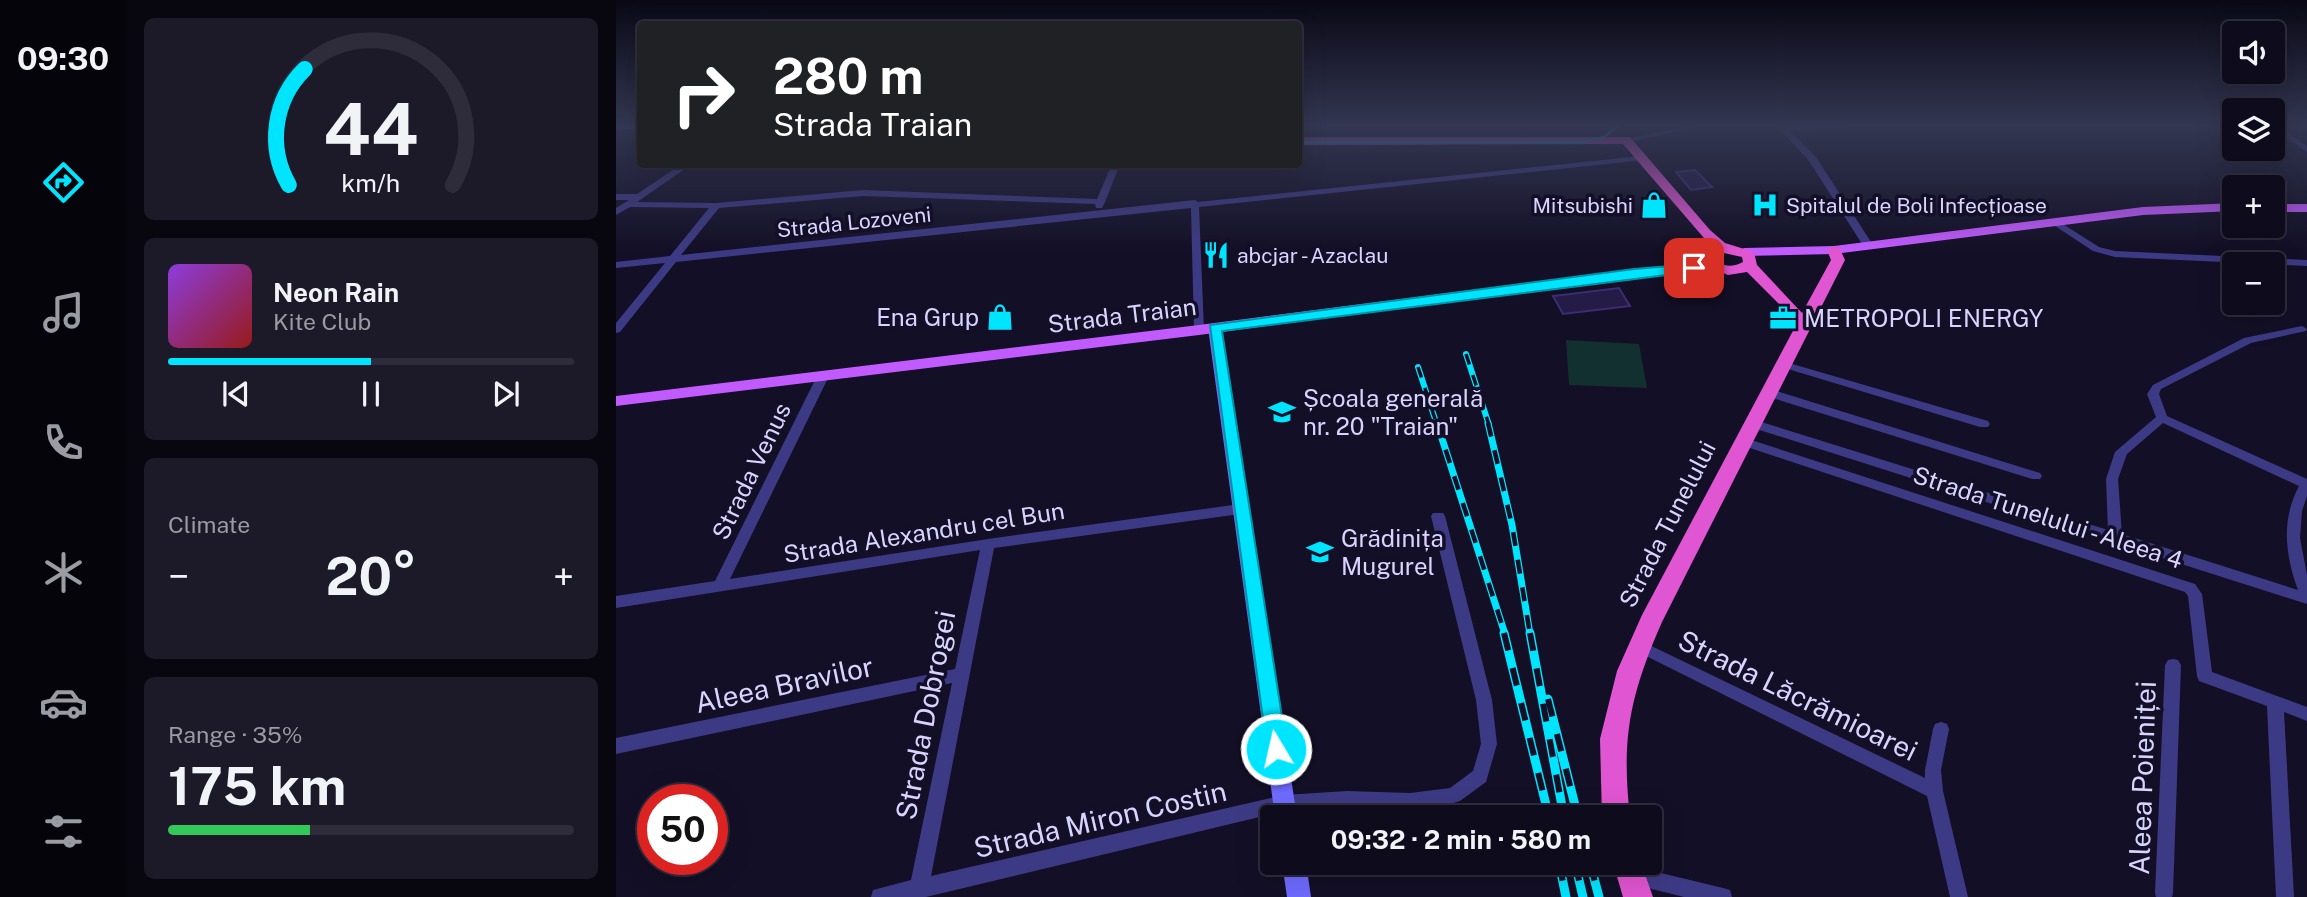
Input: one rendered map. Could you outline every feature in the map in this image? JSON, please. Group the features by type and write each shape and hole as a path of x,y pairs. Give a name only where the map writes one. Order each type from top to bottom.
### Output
{"highway":[{"path":"1648,168 1679,216 1712,255 1745,263 1790,306 1802,325"},
{"name":"Strada Tunelului","path":"1614,805 1609,770 1610,743 1626,677 1767,392 1838,260 1834,250"},
{"path":"1712,255 1745,263"}],"main road":[{"path":"1745,263 2055,222 2153,211 2222,208"},
{"path":"2285,208 2307,208"},
{"name":"Strada Traian","path":"616,401 1207,329 1634,273 1712,255"},
{"path":"1207,329 1240,509 1284,805"},
{"path":"1296,875 1299,897"}],"street":[{"path":"616,212 682,168"},
{"path":"1096,214 1114,168"},
{"name":"Strada Lozoveni","path":"616,264 1545,168"},
{"path":"1819,168 1868,245"},
{"path":"628,204 716,206 863,193 1101,202"},
{"path":"616,197 638,197"},
{"path":"1195,204 1207,329"},
{"path":"616,330 716,206"},
{"path":"2055,222 2096,249 2115,254 2307,263"},
{"path":"2302,329 2248,341 2157,387 2153,394 2162,418 2306,484 2292,516 2291,530 2293,554 2307,596"},
{"path":"1782,363 1984,424"},
{"name":"Strada Venus","path":"719,587 823,376"},
{"path":"1767,392 2036,476"},
{"path":"2101,558 2110,537 2112,480 2122,452 2162,418"},
{"path":"1747,432 2307,596"},
{"name":"Strada Tunelului - Aleea 4","path":"1747,432 2190,588 2196,594 2205,676 2307,714"},
{"name":"Strada Alexandru cel Bun","path":"616,603 988,544 1240,509"},
{"name":"Strada Miron Costin","path":"1313,805 1347,799 1439,799 1454,795 1480,776 1489,744 1484,700 1438,516"},
{"name":"Strada Dobrogei","path":"918,893 988,544"},
{"name":"Strada Lăcrămioarei","path":"1639,646 1934,791"},
{"name":"Aleea Poieniței","path":"2164,893 2173,665"},
{"name":"Aleea Bravilor","path":"616,746 962,674"},
{"path":"2275,703 2286,897"},
{"path":"1941,729 1933,770 1934,791 1959,897"},
{"name":"Strada Miron Costin","path":"880,897 918,893 1260,816"},
{"path":"1632,878 1723,897"}],"green space":[{"path":"1566,340 1639,344 1647,388 1569,385"}],"building":[{"path":"1695,170 1712,187 1691,190 1676,172"},
{"path":"1619,288 1630,306 1563,314 1553,296"}],"railway":[{"path":"1466,354 1489,425"},
{"path":"1418,367 1437,425"},
{"path":"1437,423 1505,634"},
{"path":"1488,423 1512,525 1530,634"},
{"path":"1504,633 1546,805"},
{"path":"1530,633 1562,805"},
{"path":"1548,699 1575,805"},
{"path":"1561,875 1566,897"},
{"path":"1578,875 1583,897"},
{"path":"1593,875 1599,897"}],"place":[{"name":"Mitsubishi","path":"1654,205"},
{"name":"Spitalul de Boli Infecțioase","path":"1765,205"},
{"name":"abcjar - Azaclau","path":"1216,255"},
{"name":"Ena Grup","path":"1000,317"},
{"name":"METROPOLI ENERGY","path":"1783,318"},
{"name":"Școala generală nr. 20 \"Traian\"","path":"1282,412"},
{"name":"Grădinița Mugurel","path":"1320,552"}],"route":[{"path":"1276,749 1214,328 1634,273 1694,268"}]}
